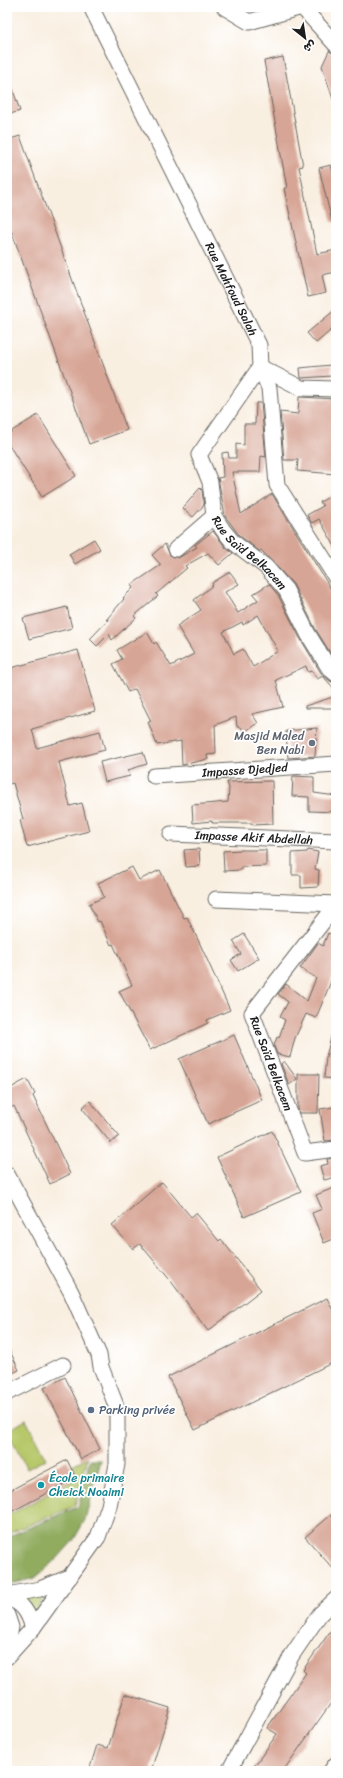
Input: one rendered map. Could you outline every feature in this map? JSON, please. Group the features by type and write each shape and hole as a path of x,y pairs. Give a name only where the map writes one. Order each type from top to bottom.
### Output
{"street":[{"name":"Rue Mahfoud Salah","path":"91,7 258,345 260,367 269,388 277,485 336,578"},
{"path":"224,7 250,22 302,7 336,44"},
{"path":"260,367 301,388 336,389"},
{"name":"Rue Saïd Belkacem","path":"260,367 199,455 210,482 214,516 222,530 233,542 266,567 286,590 308,634 329,668 336,674"},
{"path":"176,549 214,516"},
{"name":"Impasse Djedjed","path":"154,776 336,764"},
{"name":"Impasse Akif Abdellah","path":"171,834 336,841"},
{"path":"216,900 336,905"},
{"name":"Rue Saïd Belkacem","path":"336,905 252,1013 305,1153 336,1150"},
{"path":"7,1174 71,1292 99,1355 101,1367 117,1408 117,1464 110,1506 98,1537 33,1628 7,1657"},
{"path":"7,1393 63,1365"},
{"path":"7,1594 40,1589 70,1576"},
{"path":"7,1599 19,1604 25,1610 33,1628"},
{"path":"229,1771 292,1655 320,1614 336,1599"},
{"path":"7,1615 11,1626 7,1649"},
{"path":"331,1771 336,1764"}],"green space":[{"path":"26,1420 46,1459 27,1469 7,1431"},
{"path":"88,1457 75,1506 7,1534 7,1516 78,1478 72,1465"},
{"path":"90,1460 101,1460 85,1520 73,1541 55,1561 35,1578 7,1585 7,1537 78,1507"},
{"path":"47,1593 32,1617 12,1597"}],"building":[{"path":"329,51 336,54 336,102 334,102 322,66"},
{"path":"283,57 303,166 299,167 317,254 336,250 336,272 322,275 326,293 308,297 284,188 287,188 264,61"},
{"path":"7,78 9,78 20,111 7,115"},
{"path":"20,136 127,430 89,444 7,219 7,140"},
{"path":"331,165 336,185 336,222 332,222 319,168"},
{"path":"336,309 336,326 316,343 307,333"},
{"path":"331,365 332,376 301,378 300,368"},
{"path":"299,397 336,399 336,474 297,471 298,460 284,460 280,412 298,414"},
{"path":"256,403 261,403 266,457 261,456 260,472 232,472 241,514 272,494 336,597 336,662 316,630 293,584 261,550 259,551 239,535 225,516 218,478 223,477 222,453 228,452 229,458 236,458 236,444 244,445 244,424 255,424"},
{"path":"38,415 76,476 42,497 7,442 7,434"},
{"path":"200,488 202,490 204,505 193,517 183,508"},
{"path":"336,493 336,548 319,519 312,523 307,515 323,506 320,502"},
{"path":"213,531 226,548 233,553 219,565 208,553 185,566 187,568 156,594 158,596 134,616 136,618 112,640 109,634 97,646 90,639 109,619 106,620 133,588 131,585 161,565 152,555 165,544 170,555 178,558 197,547 195,545"},
{"path":"94,539 100,549 75,564 69,554"},
{"path":"230,572 239,584 225,592 238,613 258,600 253,594 269,584 278,595 300,638 321,673 330,681 336,683 336,691 323,676 317,679 312,671 308,672 306,666 276,680 283,707 252,714 258,723 244,732 241,727 237,727 236,717 215,725 216,754 207,755 208,759 182,765 181,741 157,745 148,722 151,721 135,689 128,692 113,664 122,659 117,650 147,632 154,644 156,642 171,666 194,654 177,626 201,610 194,600 213,585 212,583","holes":["258,615 278,651 253,667 243,649 234,654 223,632 242,622 243,625"]},
{"path":"67,607 72,628 29,639 23,618"},
{"path":"78,650 95,711 32,729 37,748 100,731 105,750 59,762 70,806 82,803 89,831 27,847 20,820 23,819 13,783 9,784 7,779 7,669"},
{"path":"336,696 336,708 305,708 305,706"},
{"path":"317,728 315,756 288,758 286,731"},
{"path":"143,752 147,764 128,770 130,776 105,782 100,762"},
{"path":"293,776 314,777 314,793 336,796 336,812 309,811 309,797 292,796"},
{"path":"272,781 273,824 253,825 252,823 212,823 212,821 193,823 192,805 228,802 229,788 227,782"},
{"path":"199,849 200,866 186,867 184,850"},
{"path":"266,850 266,866 241,867 241,870 224,871 223,851"},
{"path":"308,850 318,852 315,869 319,870 318,887 301,888 301,875 292,875 292,853 307,852"},
{"path":"132,867 139,880 160,870 184,918 187,917 230,1010 207,1020 208,1023 150,1050 119,991 132,985 113,944 111,945 100,921 98,922 89,904 104,897 98,883"},
{"path":"328,933 336,936 336,969 316,1018 306,1014 295,1038 290,1057 277,1054 274,1046 277,1037 279,1038 285,1020 280,1017 288,1002 278,994 286,984 307,1001 316,978 300,968 318,943 323,946"},
{"path":"244,934 259,958 238,971 231,960 241,954 233,941"},
{"path":"332,1033 336,1033 336,1079 324,1078 326,1057"},
{"path":"234,1035 262,1100 208,1124 179,1059"},
{"path":"284,1061 297,1079 289,1085 281,1064"},
{"path":"298,1074 319,1074 318,1113 299,1113"},
{"path":"27,1079 35,1094 33,1096 70,1174 50,1184 14,1106 7,1110 7,1090"},
{"path":"90,1101 119,1136 111,1143 82,1108"},
{"path":"334,1107 336,1140 325,1141 320,1109"},
{"path":"272,1131 301,1192 244,1217 217,1157"},
{"path":"336,1158 336,1177 324,1180 320,1166 328,1164 327,1159"},
{"path":"162,1182 191,1217 196,1213 219,1241 221,1239 261,1290 208,1331 170,1280 140,1244 133,1249 112,1225"},
{"path":"336,1187 336,1238 324,1243 312,1213 322,1209 316,1195"},
{"path":"327,1298 336,1317 336,1361 195,1430 168,1377"},
{"path":"7,1345 19,1370 7,1376"},
{"path":"65,1377 100,1449 81,1459 44,1388"},
{"name":"École primaire Cheick Noaimi","path":"67,1460 76,1478 7,1514 7,1492"},
{"path":"331,1515 336,1521 336,1572 305,1537"},
{"path":"336,1623 336,1696 283,1771 251,1771 277,1734 267,1728 306,1673 303,1670"},
{"path":"125,1694 170,1708 151,1771 89,1771 97,1745 108,1748"}],"place":[{"name":"Masjid Maled Ben Nabi","path":"312,743"},
{"name":"Parking privée","path":"91,1410"},
{"name":"École primaire Cheick Noaimi","path":"41,1485"}]}
